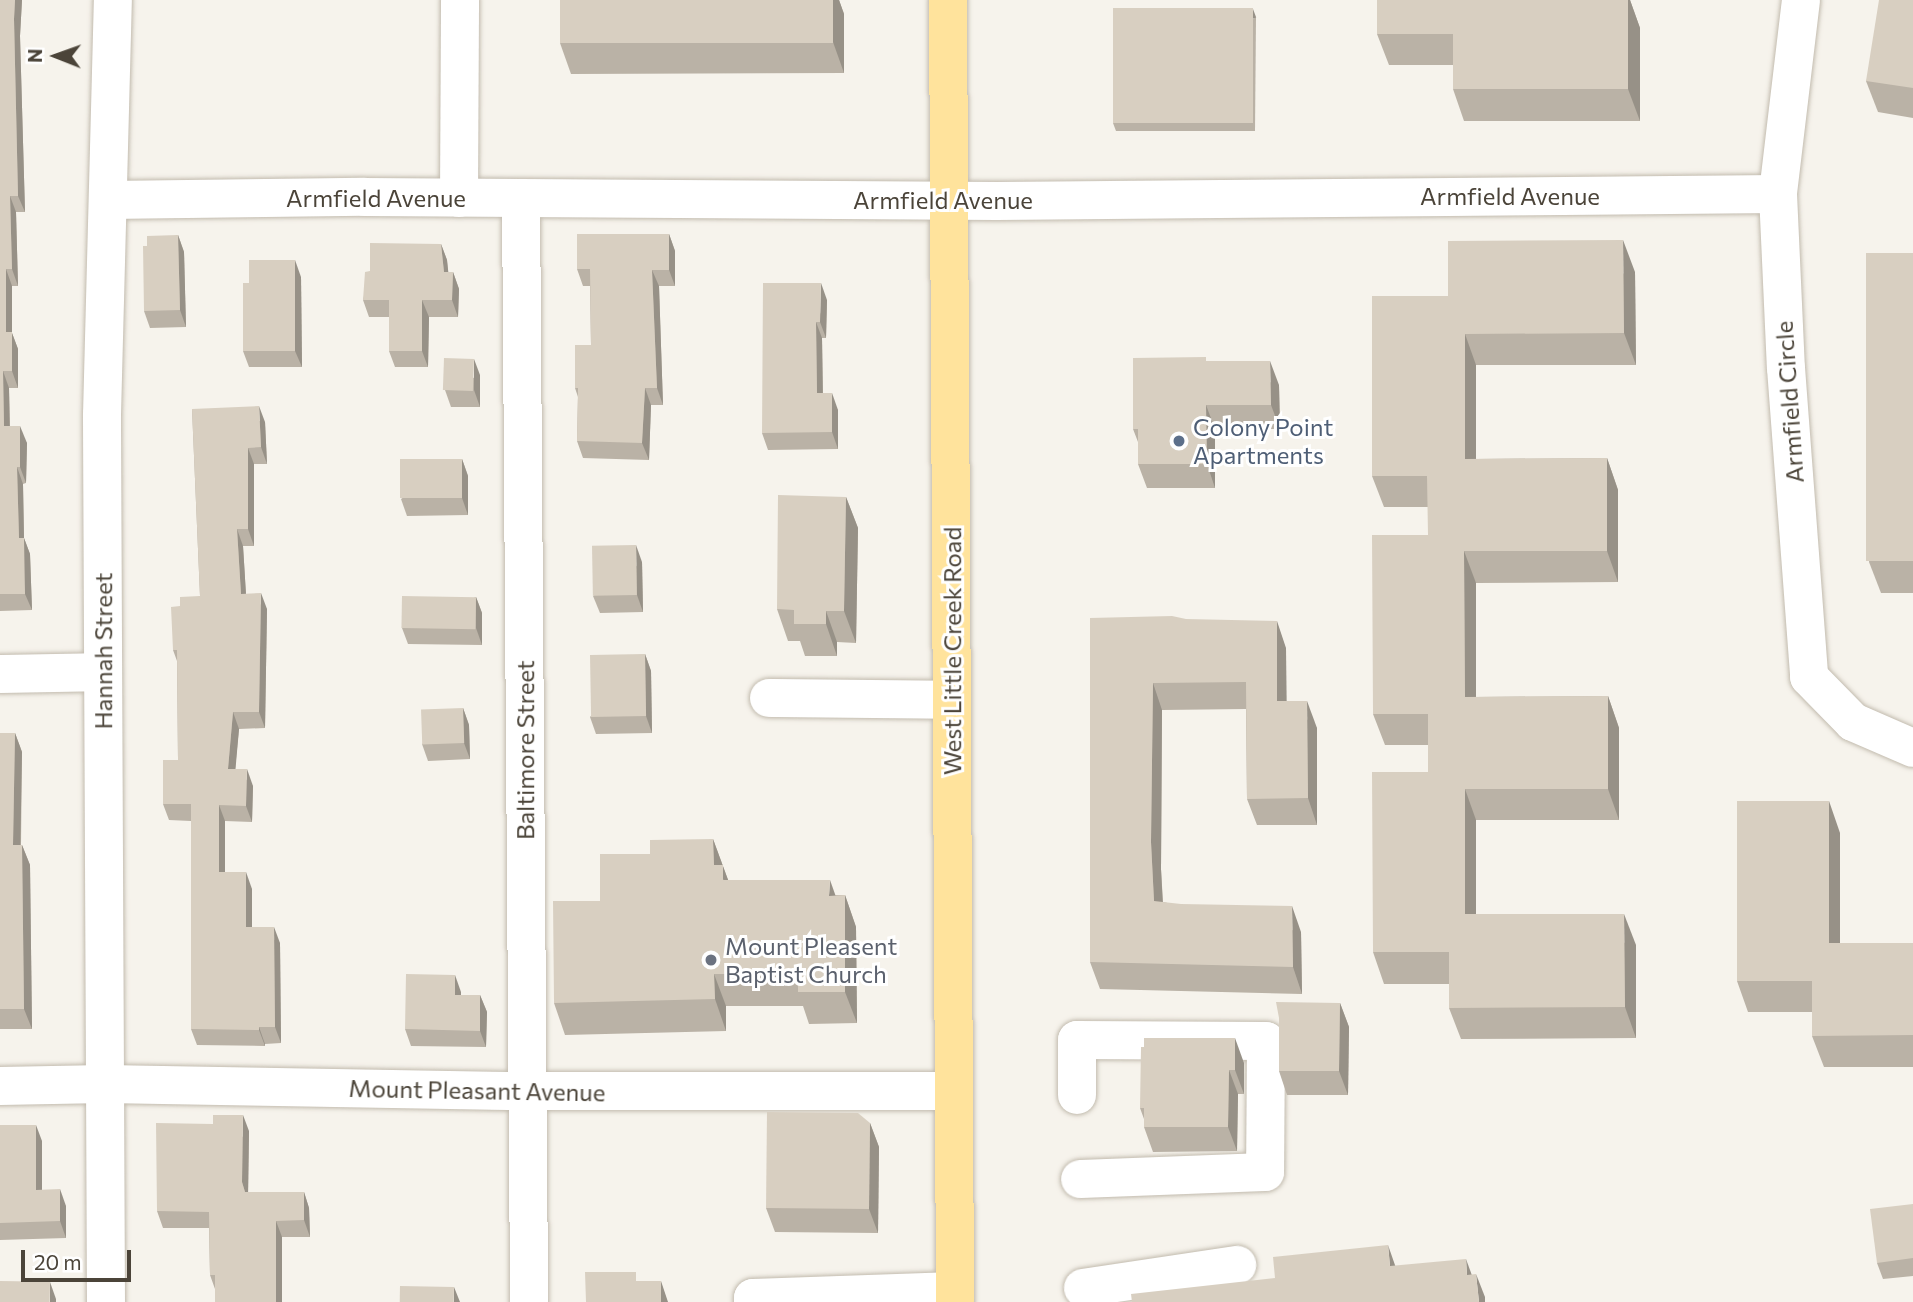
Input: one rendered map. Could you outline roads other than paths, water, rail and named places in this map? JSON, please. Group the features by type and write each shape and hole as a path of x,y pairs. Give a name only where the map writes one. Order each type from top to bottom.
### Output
{"main road":[{"name":"West Little Creek Road","path":"948,0 955,1297"}],"street":[{"name":"Hannah Street","path":"106,1302 102,415 113,0"},
{"path":"459,198 460,0"},
{"name":"Armfield Circle","path":"1801,0 1778,194 1786,368 1809,677 1853,722 1913,748"},
{"name":"Armfield Avenue","path":"108,200 522,198 949,201 1778,194"},
{"name":"Baltimore Street","path":"522,198 529,1302"},
{"path":"0,674 103,672"},
{"path":"769,698 952,700"},
{"path":"1077,1095 1077,1040 1266,1041 1265,1172 1080,1179"},
{"name":"Mount Pleasant Avenue","path":"0,1086 105,1084 527,1091 954,1091"},
{"path":"1083,1288 1237,1265"},
{"path":"753,1302 753,1298 955,1297"}],"place":[{"name":"Colony Point Apartments","path":"1179,441"},
{"name":"Mount Pleasent Baptist Church","path":"711,960"}]}
